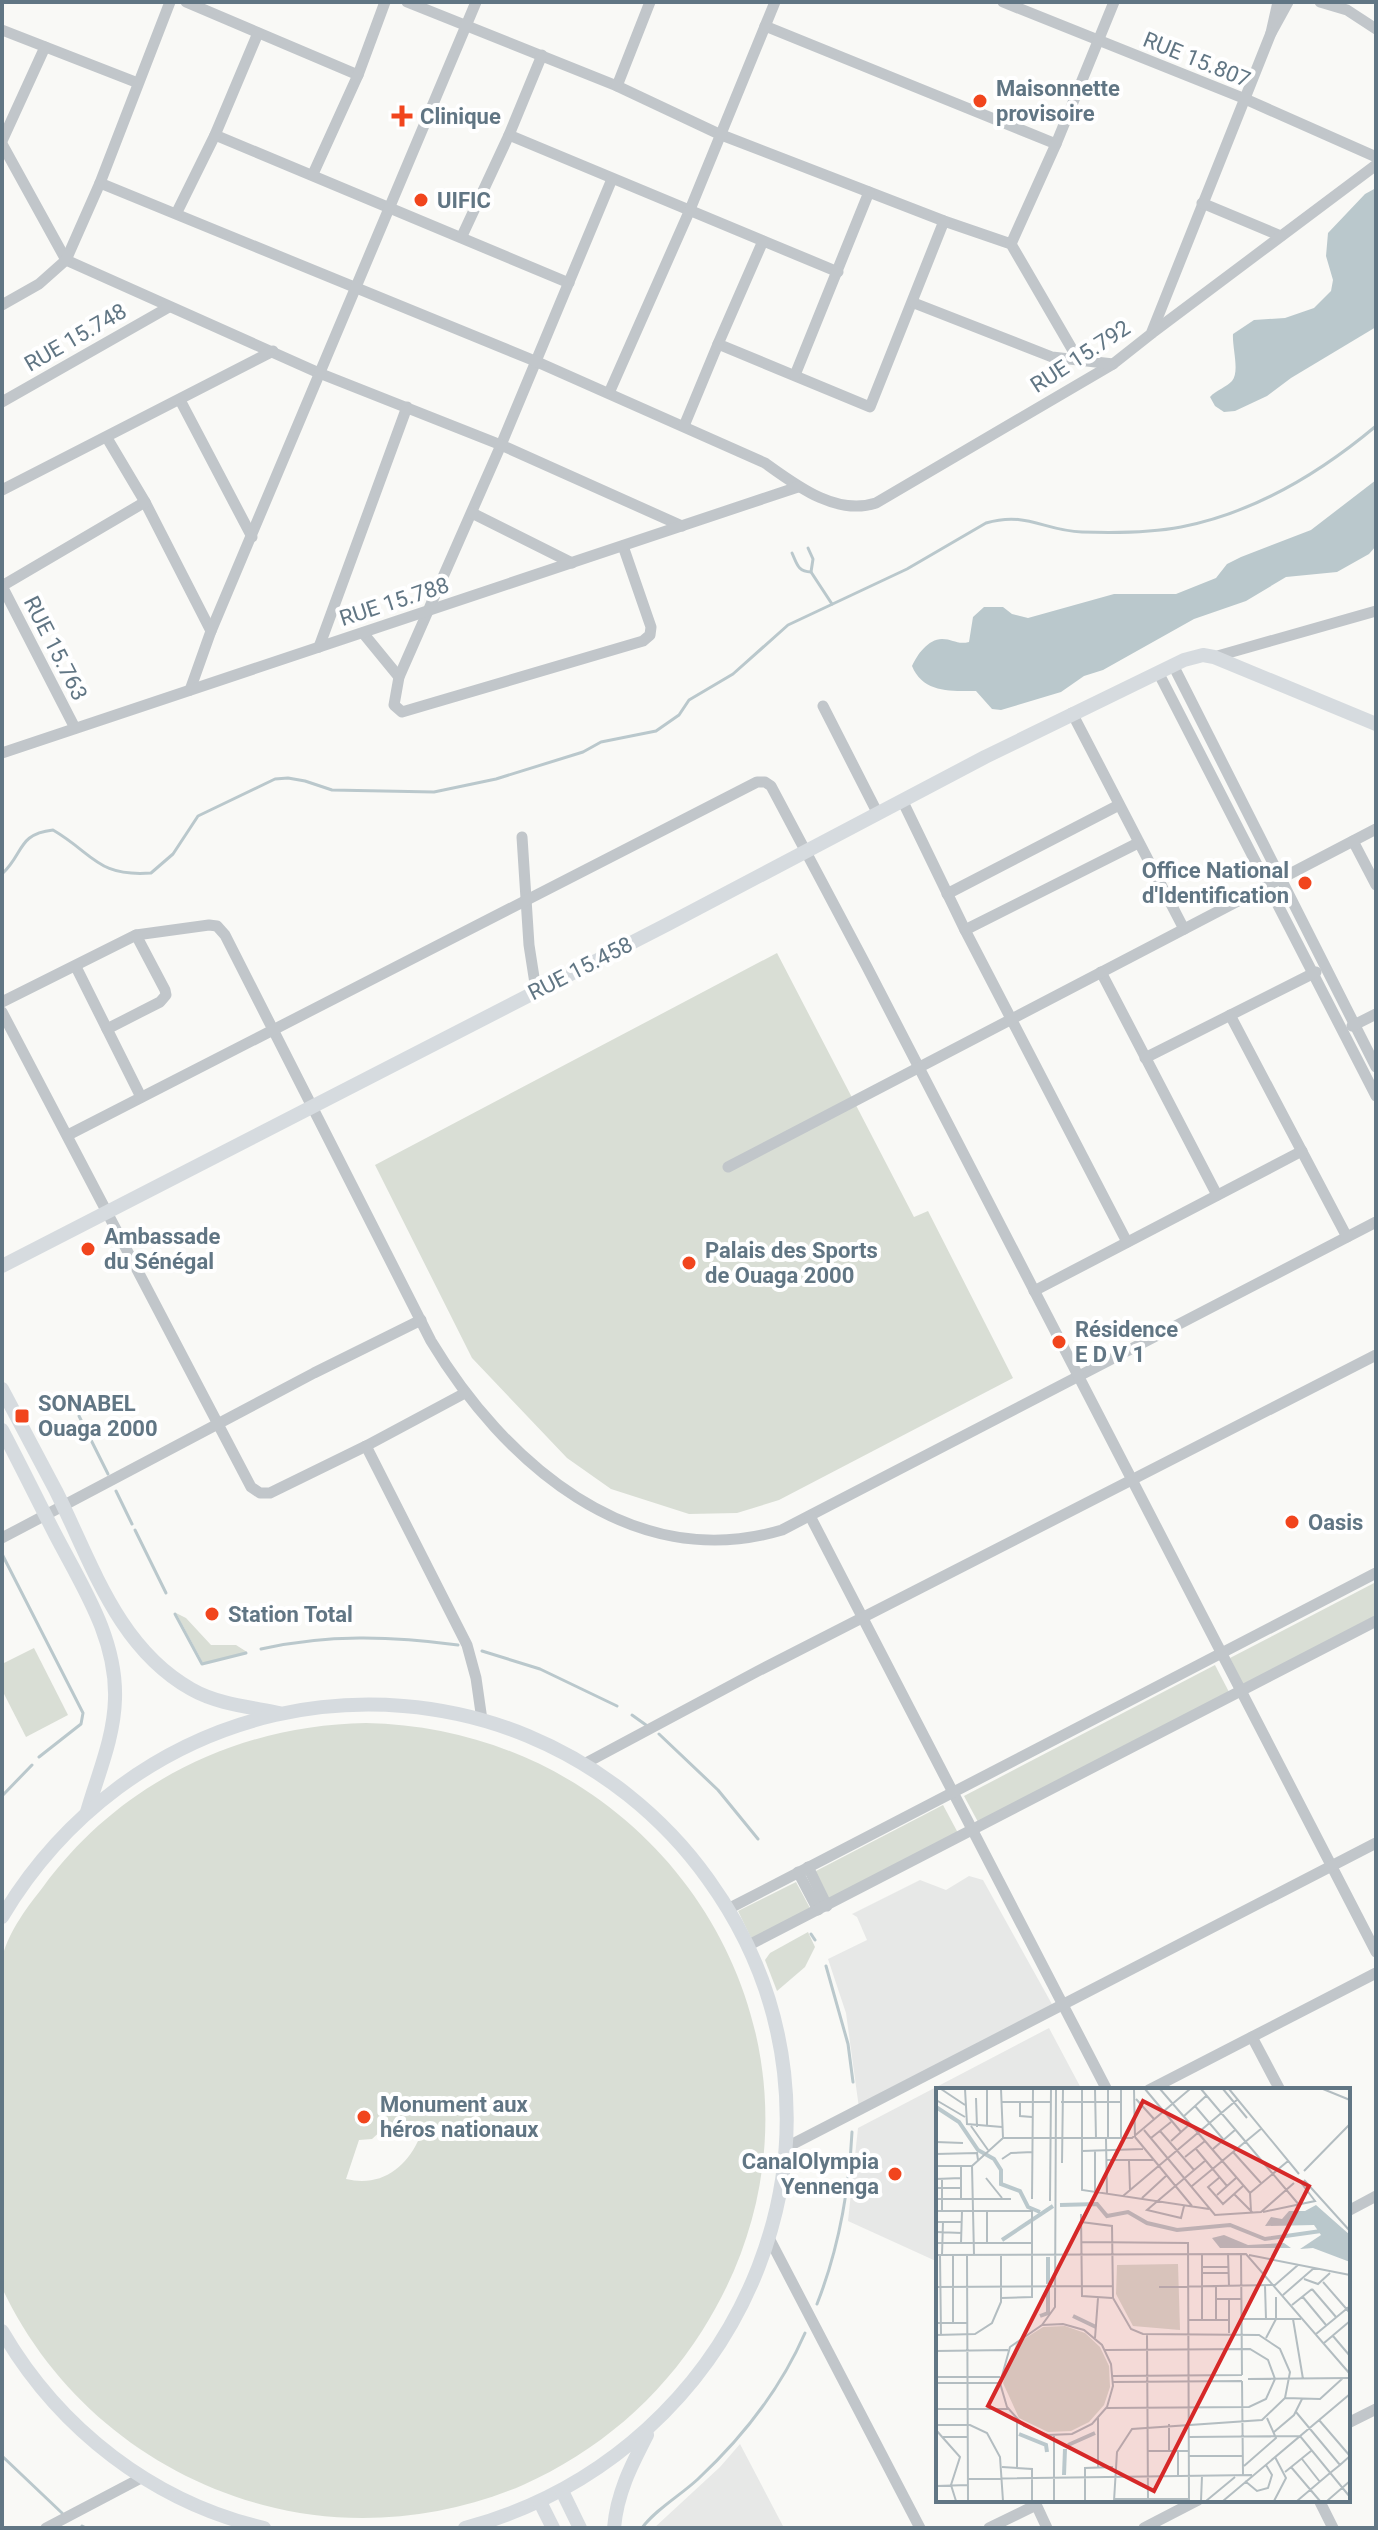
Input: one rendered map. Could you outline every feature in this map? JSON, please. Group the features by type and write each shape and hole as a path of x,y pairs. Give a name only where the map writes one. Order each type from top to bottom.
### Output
{"main road":[{"name":"RUE 15.458","path":"2,1266 1072,713 1173,665 1194,657 1214,657"},
{"path":"1214,657 1376,724"},
{"path":"2,1389 115,1613 133,1638 175,1679 203,1695 283,1713"},
{"path":"2,1430 105,1634 115,1698 109,1747 87,1812"},
{"path":"2,1917 45,1856 87,1812 137,1774 179,1750 237,1726 283,1713 340,1706 383,1705 426,1709 482,1720 534,1739 584,1764 632,1798 665,1828 694,1861 728,1909 747,1946 765,1991 777,2037 785,2100 785,2148 769,2238 748,2294 727,2334 692,2384 651,2428 609,2462 562,2491 540,2502 465,2528"},
{"path":"2,2332 26,2369 64,2413 96,2443 143,2477 195,2505 241,2525 264,2528"},
{"path":"614,2528 625,2480 651,2428"},
{"path":"562,2491 580,2528"},
{"path":"540,2502 553,2528"}],"street":[{"path":"2,305 39,284 66,260 100,183 170,2"},
{"path":"186,2 358,75"},
{"path":"313,174 358,75 385,2"},
{"path":"407,2 617,86 719,134 1011,244 1079,361"},
{"path":"190,690 211,631 476,2"},
{"path":"617,86 650,2"},
{"path":"609,393 689,212 775,2"},
{"name":"RUE 15.807","path":"1003,2 1243,98 1376,157"},
{"path":"1011,244 1114,2"},
{"path":"1271,33 1278,2"},
{"path":"1271,33 1288,2"},
{"path":"1320,2 1349,6 1376,29"},
{"path":"765,26 1056,144"},
{"path":"2,30 138,83"},
{"path":"177,212 215,135 258,33"},
{"name":"RUE 15.792","path":"798,487 844,507 860,508 876,503 1113,364 1151,334 1271,33"},
{"path":"45,47 2,142 66,260 319,373 501,445 682,526"},
{"path":"462,236 542,55"},
{"path":"215,135 569,283"},
{"path":"509,135 838,272"},
{"path":"1151,334 1376,165"},
{"path":"612,179 431,610 399,677 394,705 402,712 643,641 650,635 651,627 623,546"},
{"path":"100,183 177,212 609,393 765,463 798,487"},
{"path":"795,375 869,192"},
{"path":"1202,203 1281,236"},
{"path":"718,344 870,407 914,303 944,221"},
{"path":"684,426 763,241"},
{"path":"914,303 1040,353 1113,364"},
{"name":"RUE 15.748","path":"2,402 169,307"},
{"path":"2,490 273,351"},
{"path":"180,400 252,537"},
{"path":"319,647 407,407"},
{"path":"107,438 145,502 211,631"},
{"name":"RUE 15.788","path":"2,753 798,487"},
{"path":"2,586 145,502"},
{"path":"472,513 572,563"},
{"name":"RUE 15.763","path":"2,586 75,728"},
{"path":"1214,657 1376,611"},
{"path":"363,633 399,677"},
{"path":"1173,665 1376,1067"},
{"path":"1158,672 1376,1096"},
{"path":"823,706 878,814"},
{"path":"1072,713 1184,929"},
{"path":"68,1135 757,782 765,782 771,786 918,1066 1376,1952"},
{"path":"903,802 965,930 1127,1242"},
{"path":"947,894 1119,805"},
{"path":"728,1167 1376,829"},
{"path":"522,837 525,900 536,990"},
{"path":"1353,841 1376,885"},
{"path":"965,930 1138,843"},
{"path":"2,1002 136,935 217,926 225,935 421,1320 465,1393 513,1448 573,1495 630,1525 685,1538 732,1540 782,1530 1376,1222"},
{"path":"107,1029 160,1002 166,995 136,935"},
{"path":"76,967 141,1097"},
{"path":"1145,1058 1325,967"},
{"path":"1101,972 1217,1195"},
{"path":"2,1012 251,1487 260,1493 270,1493 465,1393"},
{"path":"1343,1030 1376,1014"},
{"path":"1230,1015 1347,1237"},
{"path":"1034,1291 1302,1151"},
{"path":"2,1538 421,1320"},
{"path":"584,1764 1221,1432 1376,1355"},
{"path":"366,1446 467,1645 482,1720"},
{"path":"810,1516 1106,2088"},
{"path":"728,1909 1376,1573"},
{"path":"747,1946 1376,1621"},
{"path":"785,2148 1376,1843"},
{"path":"803,1869 822,1908"},
{"path":"1153,2088 1376,1973"},
{"path":"1252,2037 1279,2088"},
{"path":"1350,2210 1376,2196"},
{"path":"769,2238 920,2528"},
{"path":"1350,2422 1376,2409"},
{"path":"46,2528 143,2477"},
{"path":"1144,2528 1194,2502"},
{"path":"1320,2502 1333,2528"},
{"path":"989,2528 1035,2503 1047,2528"}],"shaded area":[{"path":"1376,188 1376,327 1267,396 1235,411 1224,412 1215,406 1210,397 1234,377 1233,334 1254,320 1285,318 1314,308 1331,291 1333,280 1326,256 1328,233 1365,194"},
{"path":"1376,480 1376,546 1369,554 1337,572 1286,577 1246,601 1194,619 1103,670 1084,676 1061,692 1001,710 992,709 976,691 930,686 912,666 932,642 942,639 969,642 973,617 984,607 1003,607 1012,614 1028,618 1114,594 1176,594 1216,578 1227,564 1311,530"},
{"name":"Palais des Sports de Ouaga 2000","path":"777,953 914,1217 928,1211 1013,1378 779,1500 737,1513 689,1514 611,1489 567,1458 472,1358 375,1165"},
{"path":"1376,1582 1376,1618 1244,1687 1230,1658"},
{"path":"176,1613 186,1618 211,1645 236,1645 247,1652 203,1663"},
{"path":"34,1648 68,1715 26,1737 2,1690 2,1664"},
{"path":"1215,1665 1229,1692 978,1822 964,1796"},
{"path":"366,1723 477,1740 574,1783 654,1847 715,1928 753,2022 765,2123 749,2228 702,2331 646,2401 576,2457 523,2485 492,2497 428,2513 361,2518 295,2512 221,2491 181,2473 143,2451 108,2425 77,2396 48,2363 23,2327 2,2288 2,1974 3,1955 14,1928 73,1850 145,1790 185,1767 228,1748 318,1726","holes":["383,2129 418,2141 398,2168 389,2174 369,2181 346,2179 359,2140 372,2139"]},
{"path":"943,1805 958,1833 829,1900 814,1872"},
{"path":"969,1876 983,1880 1053,2006 859,2108 846,2013 828,1959 867,1940 857,1917 852,1914 920,1880 946,1890"},
{"path":"796,1882 811,1910 752,1940 738,1911"},
{"path":"808,1932 815,1947 805,1967 777,1991 765,1960 770,1953"},
{"name":"CanalOlympia Yennenga","path":"1049,2028 1081,2088 936,2088 936,2261 848,2221 858,2128"},
{"path":"740,2444 784,2528 654,2528 720,2467"}],"waterway":[{"path":"2,874 27,840 41,832 53,830 107,867 133,873 151,873 173,854 198,816 275,779 305,781 332,790 434,792 496,779 583,752 601,742 656,731 679,715 689,700 733,674 788,625 907,569 986,523 1013,519 1069,531 1119,532 1169,529 1208,521 1260,501 1309,475 1376,426"},
{"path":"808,548 813,559 811,572"},
{"path":"792,553 798,567 811,572 832,604"},
{"path":"79,1416 108,1474"},
{"path":"116,1491 132,1524"},
{"path":"135,1530 166,1593"},
{"path":"2,1554 83,1713 81,1724 39,1757"},
{"path":"175,1614 202,1664 246,1653"},
{"path":"261,1649 310,1641 360,1638 458,1645"},
{"path":"482,1651 540,1669 617,1706"},
{"path":"632,1715 646,1725"},
{"path":"659,1734 718,1790 758,1839"},
{"path":"2,1796 32,1765"},
{"path":"811,1934 815,1940"},
{"path":"826,1966 848,2044 853,2082"},
{"path":"817,2304 842,2219 852,2132"},
{"path":"642,2528 730,2447 772,2393 805,2333"},
{"path":"2,2456 62,2513"},
{"path":"82,2526 86,2528"}],"place":[{"name":"Maisonnette provisoire","path":"980,101"},
{"name":"Clinique","path":"402,116"},
{"name":"UIFIC","path":"421,200"},
{"name":"Office National d'Identification","path":"1305,883"},
{"name":"Ambassade du Sénégal","path":"88,1249"},
{"name":"Palais des Sports de Ouaga 2000","path":"689,1263"},
{"name":"Résidence E D V 1","path":"1059,1342"},
{"name":"SONABEL Ouaga 2000","path":"22,1416"},
{"name":"Oasis","path":"1292,1522"},
{"name":"Station Total","path":"212,1614"},
{"name":"Monument aux héros nationaux","path":"364,2117"},
{"name":"CanalOlympia Yennenga","path":"895,2174"}]}
